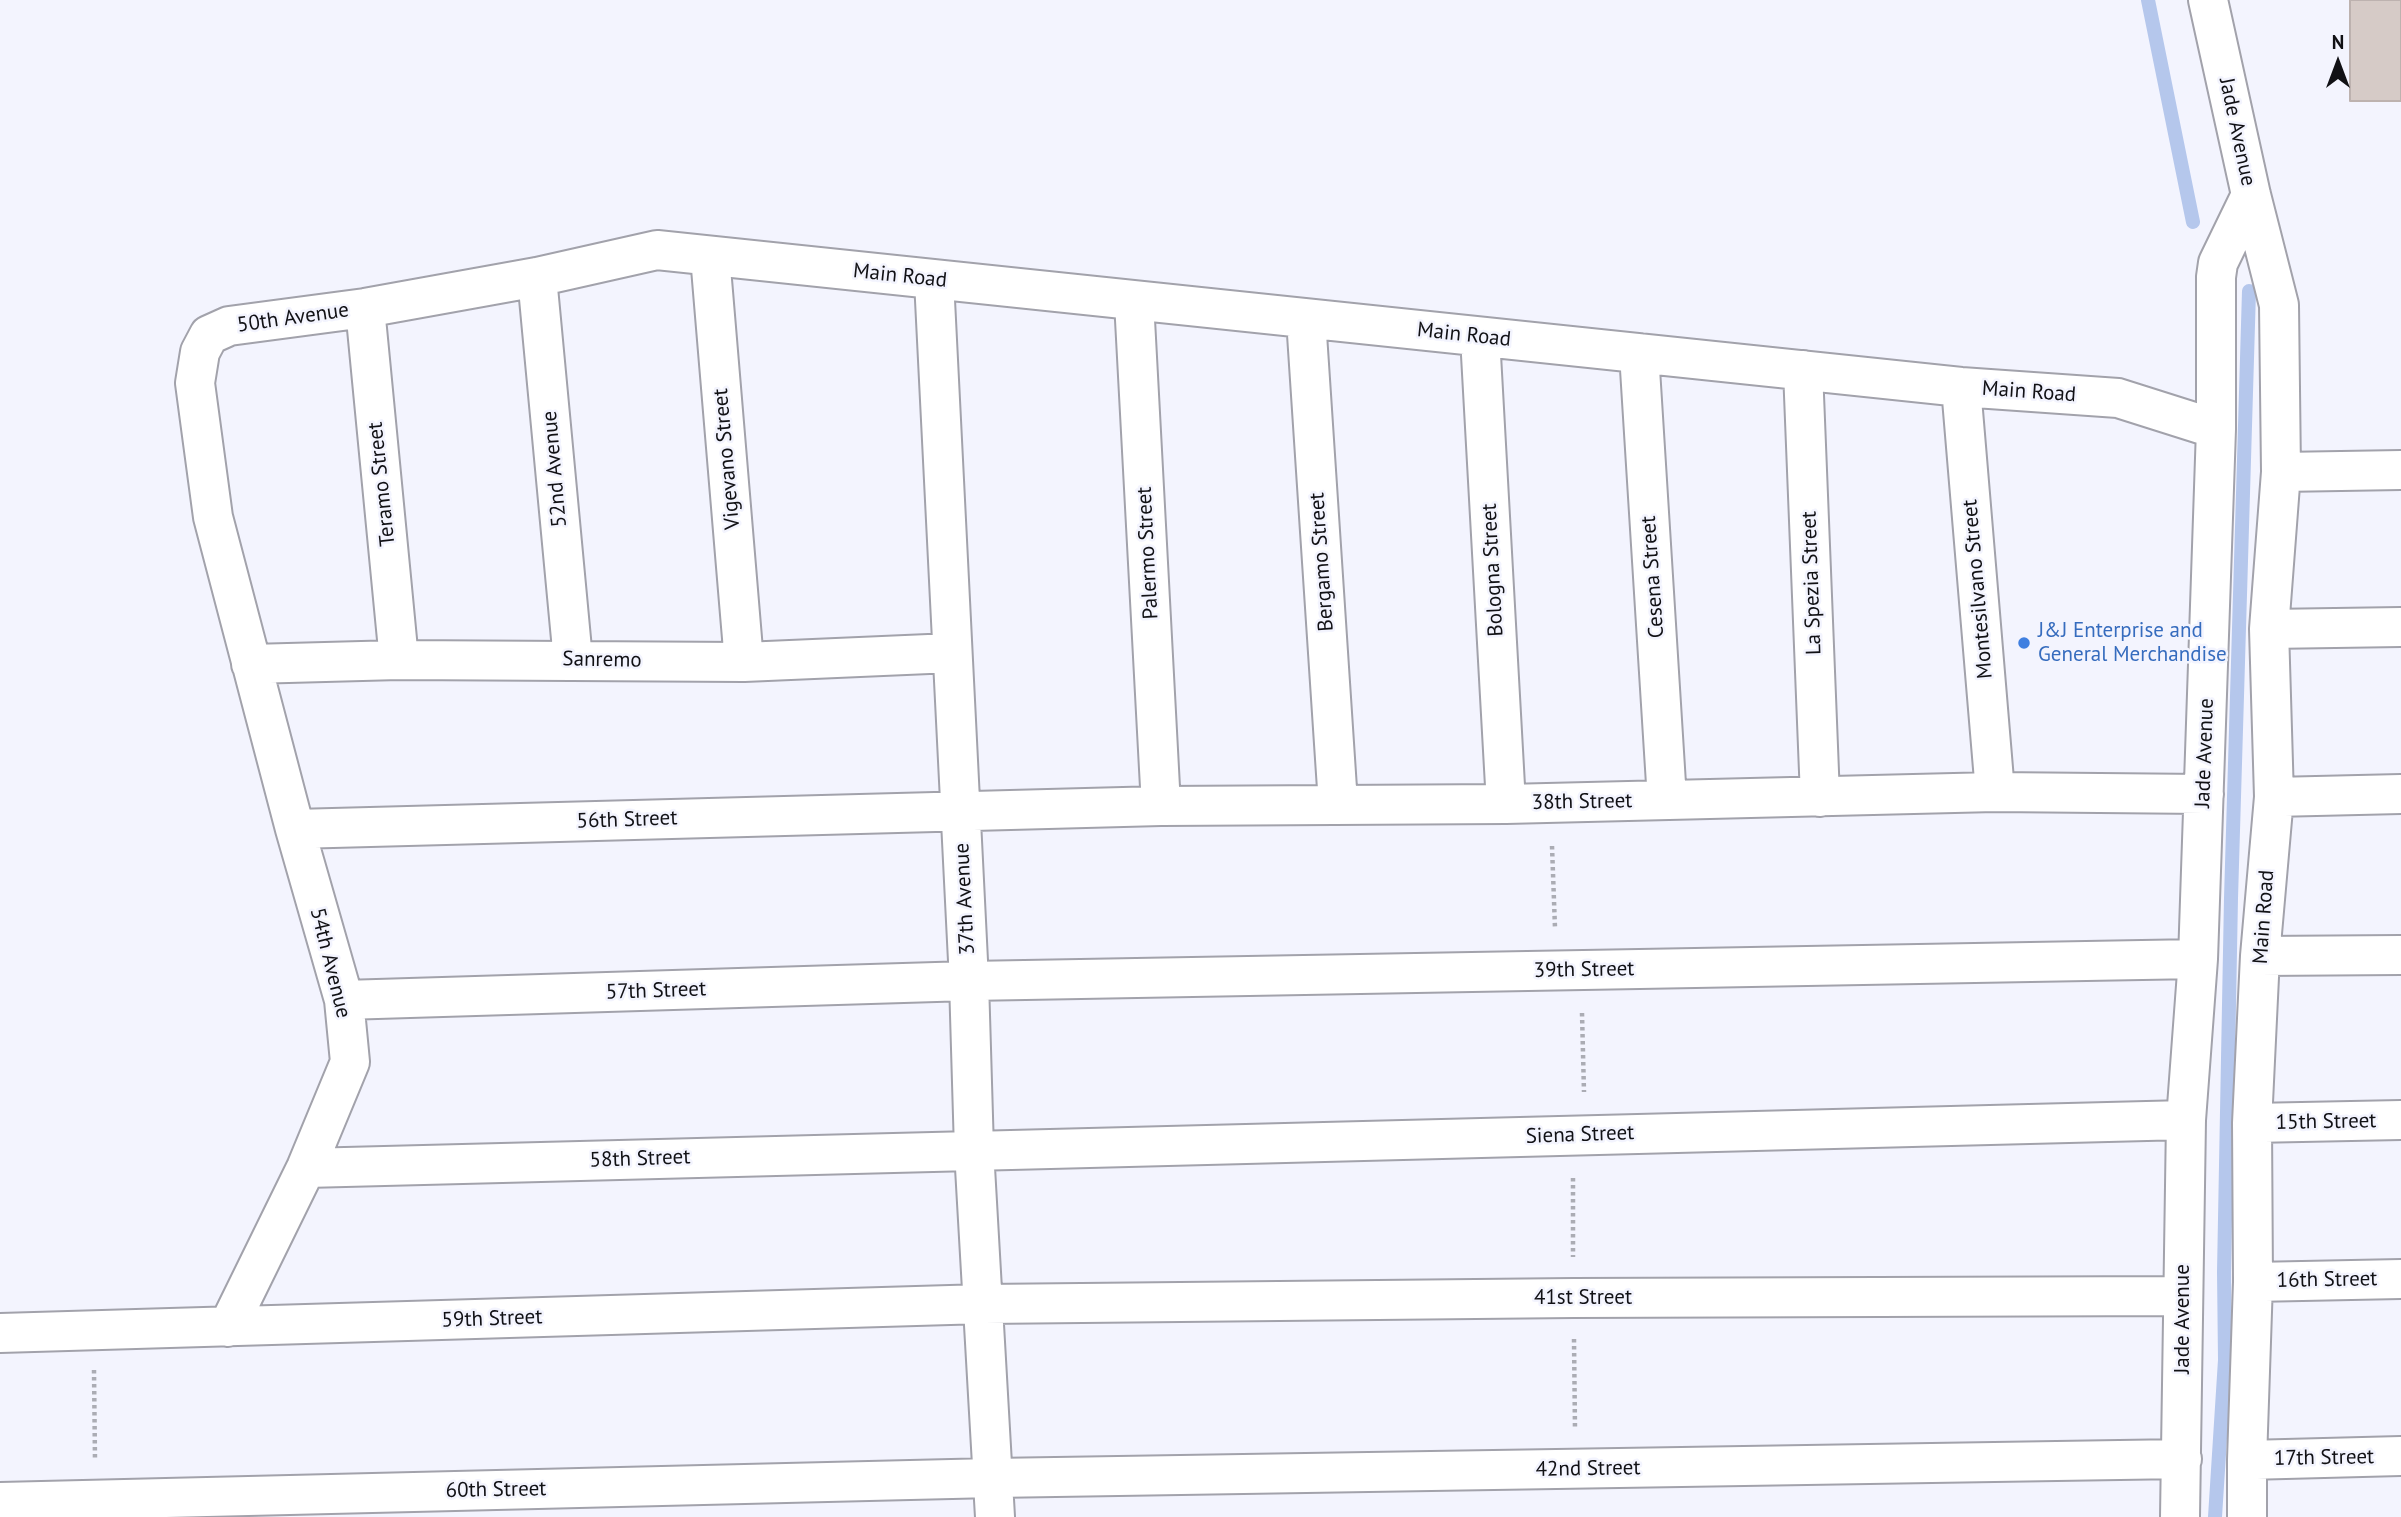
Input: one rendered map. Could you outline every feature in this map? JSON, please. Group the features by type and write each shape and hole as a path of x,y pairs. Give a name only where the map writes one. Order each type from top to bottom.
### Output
{"street":[{"name":"Jade Avenue","path":"2180,1517 2186,1120 2198,959 2204,794 2216,429 2216,277 2218,263 2251,195 2208,0"},
{"name":"Main Road","path":"2247,1517 2252,1123 2260,956 2273,797 2269,629 2281,472 2279,305 2251,195"},
{"name":"50th Avenue","path":"251,664 213,517 195,383 201,352 209,335 229,326 365,308 537,277 657,250 710,256"},
{"name":"Main Road","path":"710,256 1961,387 2118,398 2216,429"},
{"name":"Vigevano Street","path":"710,256 744,662"},
{"name":"52nd Avenue","path":"537,277 573,660"},
{"name":"37th Avenue","path":"934,280 969,981 974,1150 995,1517"},
{"name":"Palermo Street","path":"1134,301 1161,806"},
{"name":"Teramo Street","path":"365,308 399,660"},
{"name":"Bergamo Street","path":"1306,319 1338,804"},
{"name":"Bologna Street","path":"1480,337 1506,804"},
{"name":"Cesena Street","path":"1639,353 1667,800"},
{"name":"La Spezia Street","path":"1803,370 1820,797"},
{"name":"Montesilvano Street","path":"1961,387 1995,792"},
{"path":"2281,472 2401,470"},
{"path":"2269,629 2401,626"},
{"name":"Sanremo","path":"251,664 399,660 744,662 952,653"},
{"name":"54th Avenue","path":"228,1326 306,1168 350,1062 344,1000 251,664"},
{"name":"38th Street","path":"960,811 1161,806 1506,804 1995,792 2204,794"},
{"path":"2273,797 2401,794"},
{"name":"56th Street","path":"295,829 960,811"},
{"path":"2260,956 2401,955"},
{"name":"39th Street","path":"969,981 2198,959"},
{"name":"57th Street","path":"344,1000 969,981"},
{"name":"Siena Street","path":"974,1150 2186,1120"},
{"name":"15th Street","path":"2252,1123 2401,1120"},
{"name":"58th Street","path":"306,1168 974,1150"},
{"name":"16th Street","path":"2252,1282 2401,1279"},
{"name":"41st Street","path":"984,1304 1574,1297 2182,1296"},
{"name":"59th Street","path":"0,1333 984,1304"},
{"name":"17th Street","path":"2247,1460 2401,1456"},
{"name":"42nd Street","path":"993,1478 2182,1459"},
{"name":"60th Street","path":"0,1503 993,1478"}],"path":[{"path":"1551,803 1568,971 1579,1135 1574,1297 1575,1469"},
{"path":"93,1331 96,1500"}],"building":[{"path":"2350,0 2401,0 2401,101 2350,101"}],"waterway":[{"path":"2148,0 2193,222"},
{"path":"2215,1517 2225,1360 2224,1272 2231,898 2249,291"}],"place":[{"name":"J&J Enterprise and General Merchandise","path":"2024,643"}]}
